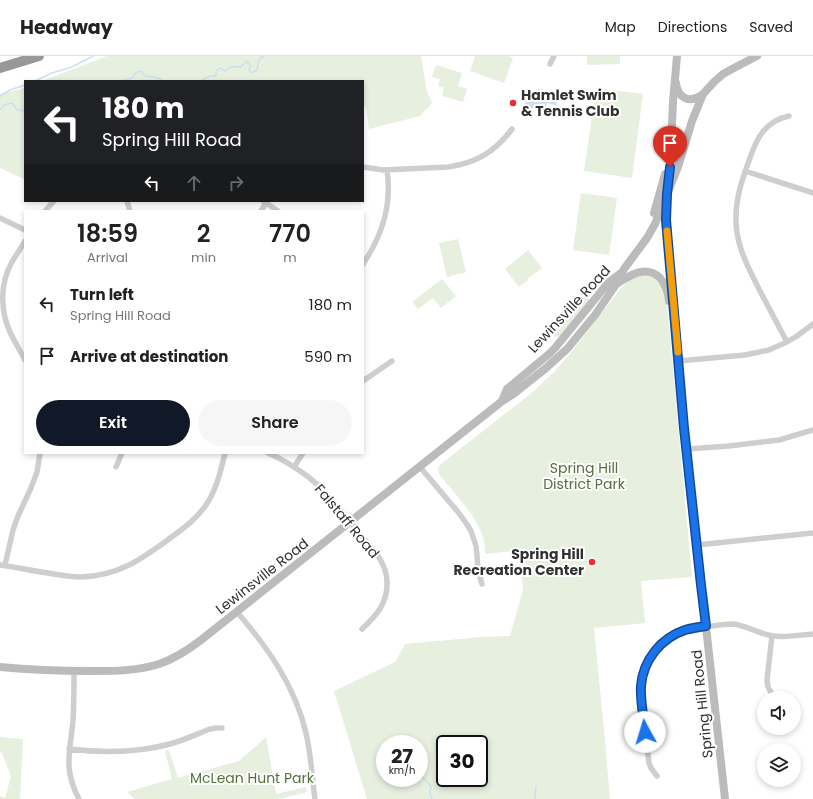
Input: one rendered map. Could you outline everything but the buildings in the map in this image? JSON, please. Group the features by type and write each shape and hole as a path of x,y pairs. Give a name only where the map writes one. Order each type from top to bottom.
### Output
{"highway":[{"path":"0,68 37,56"}],"main road":[{"name":"Spring Hill Road","path":"677,56 666,220 678,361 725,799"},
{"name":"Lewinsville Road","path":"0,667 74,671 129,670 159,664 182,654 501,402 512,395 567,350 595,315 647,238 657,219 681,159 692,121 703,94 723,74 757,56"},
{"path":"676,76 678,91 684,98 692,100 703,94"},
{"path":"647,238 665,176 671,142"},
{"name":"Lewinsville Road","path":"501,402 507,389 555,348 608,283 624,270"},
{"path":"617,283 637,273 654,273 659,276 666,287 675,316"},
{"path":"595,299 597,306 595,315"},
{"path":"555,348 555,360"}],"street":[{"path":"550,64 554,56"},
{"path":"787,342 747,265 740,247 736,217 737,202 741,184 755,145 764,130 774,121 789,116"},
{"path":"364,167 387,170 448,167 468,163 484,156 501,142 512,129"},
{"path":"364,262 377,241 388,206 387,170"},
{"path":"745,171 813,193"},
{"path":"46,210 53,202"},
{"path":"265,202 277,210"},
{"path":"0,218 24,230"},
{"path":"24,243 8,271 2,301 6,322 24,358"},
{"path":"678,361 751,354 769,350 787,342 813,324"},
{"path":"364,380 392,362"},
{"path":"687,449 779,440 813,430"},
{"path":"40,454 37,472 18,516 3,565 68,577 93,576 127,567 138,561 183,529 200,513 207,503 217,483 225,454"},
{"path":"116,467 122,454"},
{"name":"Falstaff Road","path":"270,454 294,467 323,490 380,559 384,566 387,591 382,606 362,629"},
{"path":"294,467 302,454"},
{"path":"420,467 458,512 471,531 476,546 478,570 482,584"},
{"path":"697,545 813,533"},
{"path":"237,612 262,642 294,696 306,732 315,799"},
{"path":"657,776 649,763 641,687 644,672 650,657 667,639 684,630 726,624 742,626 772,636 781,637 813,634"},
{"path":"770,691 767,680 772,636"},
{"path":"74,671 72,723 68,762 69,773 79,799"},
{"path":"69,749 105,752 155,748 171,744 210,729 222,728"}],"green space":[{"path":"107,56 421,56 427,92 432,103 420,116 369,129 366,107 364,107 364,80 45,80"},
{"path":"475,56 508,56 513,58 504,83 470,71"},
{"path":"587,56 620,56 620,64 587,65"},
{"path":"436,65 462,73 458,86 467,89 463,102 442,96 444,88 438,86 440,79 432,77"},
{"path":"24,88 24,179 0,168 0,94"},
{"path":"596,88 643,94 632,178 584,171"},
{"path":"581,193 617,198 609,255 573,250"},
{"path":"458,239 466,272 447,277 439,243"},
{"path":"528,250 542,268 519,287 505,269"},
{"name":"Spring Hill District Park","path":"643,274 659,279 666,292 692,577 641,581 645,623 594,628 610,799 367,799 334,691 395,662 405,644 481,637 510,636 523,590 520,550 485,554 484,540 476,522 471,513 439,474 438,468 441,464 534,391 554,372 622,287 630,280"},
{"path":"442,279 456,296 441,308 433,298 418,309 412,302"},
{"path":"584,297 589,298 589,301 563,335 557,337 552,336 547,329 551,324 554,326 578,308 575,304"},
{"path":"0,737 23,739 20,799 0,799 0,796 5,798 11,776 2,753 0,752"},
{"name":"McLean Hunt Park","path":"266,737 276,794 306,787 307,792 279,799 135,799 127,792 172,779 165,751 169,750 178,778 239,761"}],"water":[{"path":"538,89 559,94 556,105 547,103 545,112 524,106 526,97 535,99"}],"waterway":[{"path":"37,80 52,73 72,67 93,56"},
{"path":"202,80 210,76 216,76 216,71 220,68 225,71 232,67 241,67 246,61 251,66 249,70 251,73 257,70 259,60 264,56"},
{"path":"125,80 133,77 135,73 141,71 145,76 157,77 162,80"},
{"path":"0,96 10,90 24,85"},
{"path":"0,109 4,105 12,103 17,110 22,110 24,112"},
{"path":"428,782 431,787 430,793 432,799"},
{"path":"535,799 536,787"}],"slow traffic":[{"path":"667,231 678,352"}],"place":[{"name":"Hamlet Swim & Tennis Club","path":"513,103"},
{"name":"Spring Hill Recreation Center","path":"592,562"}],"route":[{"path":"645,732 641,687 648,661 655,650 675,634 684,630 706,626 684,428 666,220 670,167"}]}
